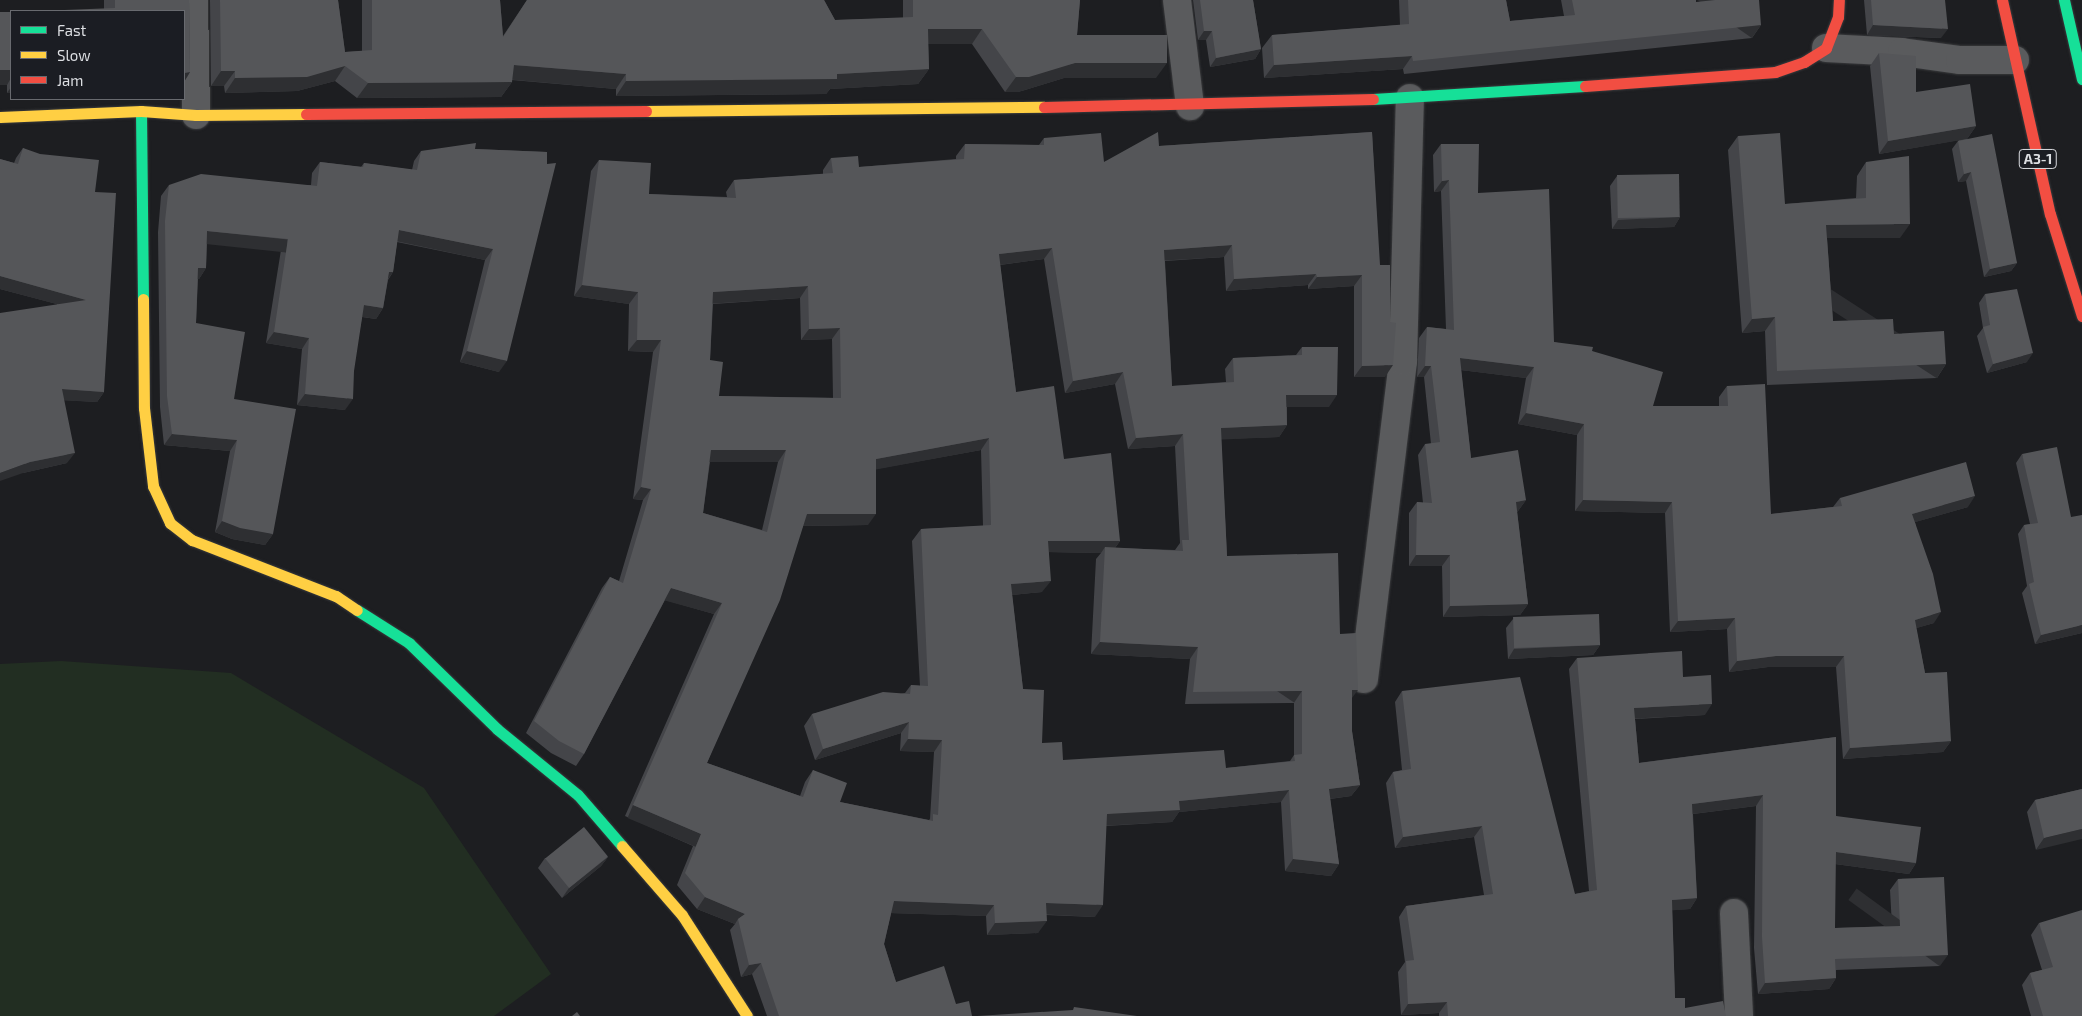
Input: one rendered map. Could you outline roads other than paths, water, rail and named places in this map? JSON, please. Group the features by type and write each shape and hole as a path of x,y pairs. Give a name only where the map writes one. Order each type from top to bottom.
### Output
{"main road":[{"path":"0,117 142,111 196,115 1190,106 1410,98 1775,72 1804,62 1826,48 1838,16 1839,0"},
{"name":"A3-1","path":"2002,0 2050,214 2082,316"},
{"path":"2064,0 2082,79"},
{"path":"142,111 144,408 153,486 170,523 192,540 336,596 410,643 497,729 578,795 682,915 747,1016"}],"street":[{"path":"194,0 196,115"},
{"path":"1177,0 1190,106"},
{"path":"1826,48 1902,52 1960,60 2015,60"},
{"path":"1364,679 1403,361 1410,98"},
{"path":"1734,913 1739,1016"}]}
